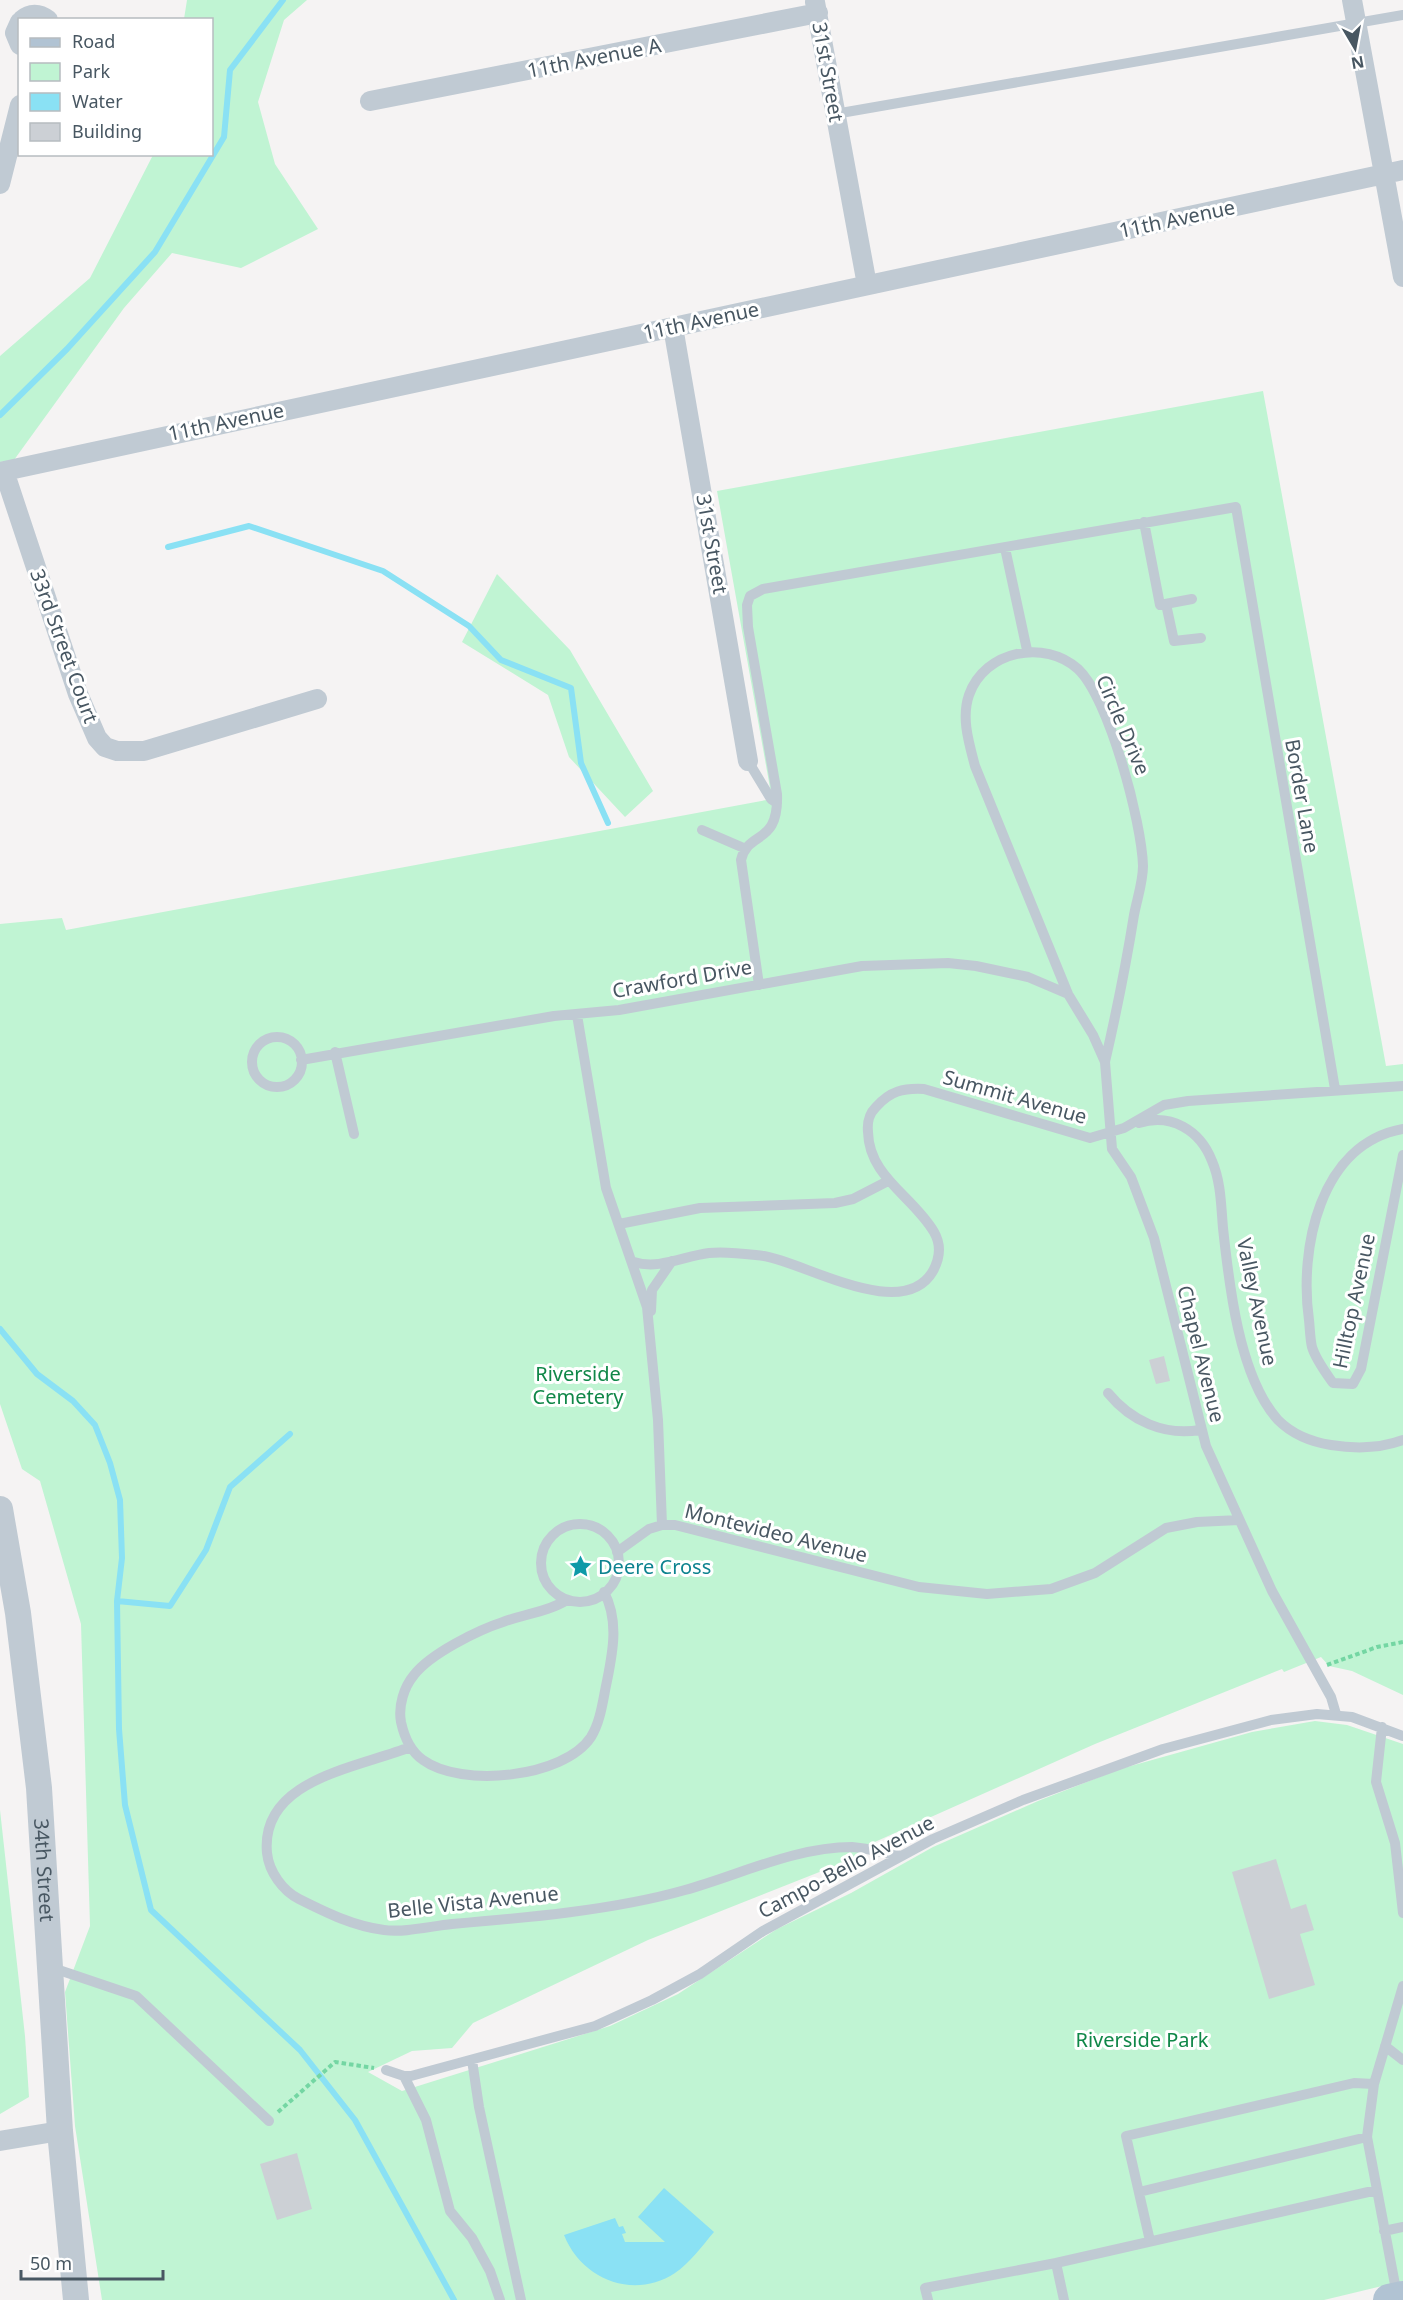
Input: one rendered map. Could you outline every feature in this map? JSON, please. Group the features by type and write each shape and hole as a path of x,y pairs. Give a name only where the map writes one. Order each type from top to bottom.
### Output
{"street":[{"path":"1352,0 1394,172 1403,277"},
{"name":"11th Avenue A","path":"370,101 816,7"},
{"name":"31st Street","path":"816,7 867,285"},
{"path":"24,18 29,15 39,15 44,18"},
{"path":"18,26 15,33 18,40"},
{"path":"0,184 18,113"},
{"name":"11th Avenue","path":"2,472 1394,172"},
{"name":"31st Street","path":"673,327 748,761"},
{"name":"33rd Street Court","path":"2,472 78,694 97,738 105,747 130,753 144,751 317,699"},
{"name":"34th Street","path":"0,1509 18,1613 39,1788 60,2131 72,2235 76,2300"},
{"path":"0,2141 60,2131"},
{"name":"34th Street","path":"72,2235 88,2300"}],"lane":[{"path":"835,114 1403,15"},
{"name":"Border Lane","path":"1144,522 1236,507 1335,1089"},
{"path":"759,984 741,860 746,849 771,830 777,813 777,803 748,627 747,605 750,597 763,589 1144,522 1160,605 1192,599"},
{"path":"1005,548 1027,650 989,666 976,680 969,696 966,733 975,766 1002,838 1068,994"},
{"path":"1166,604 1174,641 1201,638"},
{"name":"Circle Drive","path":"1027,650 1066,660 1091,684 1130,784 1136,815 1143,868 1105,1062"},
{"path":"748,761 771,799 777,803"},
{"path":"702,830 746,849"},
{"name":"Crawford Drive","path":"301,1060 335,1052 554,1016 619,1010 862,966 948,963 1028,977 1068,994"},
{"name":"Chapel Avenue","path":"1068,994 1093,1035 1105,1062 1112,1149 1131,1177 1154,1238 1200,1430 1272,1591 1331,1697 1336,1714"},
{"name":"Montevideo Avenue","path":"576,1015 601,1166 634,1263 650,1323 658,1420 662,1525 675,1525 919,1587 987,1594 1051,1589 1095,1573 1166,1528 1197,1522 1239,1520"},
{"path":"272,1038 284,1038 293,1044 301,1060 298,1074 290,1084 271,1087 257,1078 252,1059 262,1042 272,1038"},
{"path":"335,1052 354,1134"},
{"name":"Summit Avenue","path":"634,1263 650,1266 727,1252 766,1257 867,1290 897,1291 912,1288 932,1273 938,1260 939,1248 935,1233 924,1218 888,1181 871,1152 868,1123 875,1107 897,1090 924,1089 1090,1138 1124,1128 1164,1105 1335,1089 1403,1086"},
{"name":"Valley Avenue","path":"1124,1128 1145,1121 1172,1122 1185,1126 1195,1134 1212,1159 1221,1199 1228,1264 1242,1339 1259,1390 1278,1420 1293,1431 1326,1444 1377,1447 1403,1440"},
{"name":"Hilltop Avenue","path":"1403,1130 1377,1138 1359,1149 1326,1192 1312,1226 1304,1291 1312,1348 1333,1383 1353,1384 1361,1369 1403,1155"},
{"path":"619,1224 700,1208 835,1203 853,1199 888,1181"},
{"path":"650,1323 652,1290 662,1272 673,1260"},
{"path":"1108,1393 1119,1407 1141,1423 1167,1430 1188,1432 1200,1430"},
{"path":"571,1524 586,1524 600,1529 613,1542 617,1552 617,1575 604,1592 582,1602 567,1599 550,1588 541,1570 541,1556 546,1542 558,1530 571,1524"},
{"path":"617,1552 649,1529 662,1525"},
{"path":"567,1599 556,1607 501,1622 476,1634 438,1654 414,1675 402,1699 400,1712 410,1747 423,1761 475,1777 486,1777 524,1773 578,1751 591,1737 600,1718 612,1652 613,1620 604,1592"},
{"name":"Campo-Bello Avenue","path":"404,2076 595,2026 652,2000 700,1974 764,1931 901,1856 1023,1800 1163,1749 1271,1720 1299,1715 1336,1714 1382,1726 1403,1736"},
{"path":"1382,1726 1376,1782 1395,1843 1403,1913"},
{"name":"Belle Vista Avenue","path":"410,1747 330,1774 295,1792 276,1811 266,1838 268,1867 290,1894 340,1920 386,1930 518,1917 683,1891 813,1851 853,1847 901,1856"},
{"path":"50,1967 136,1996 269,2121"},
{"path":"1396,2298 1367,2137 1374,2084 1403,1986"},
{"path":"1385,2046 1403,2060"},
{"path":"472,2060 479,2108 521,2300"},
{"path":"386,2070 404,2076 426,2120 450,2211 481,2255 500,2300"},
{"path":"1150,2241 1126,2136 1354,2083 1374,2084"},
{"path":"1139,2192 1367,2137"},
{"path":"928,2300 925,2288 1056,2263 1377,2190"},
{"path":"1384,2231 1403,2227"},
{"path":"1056,2263 1064,2300"}],"path":[{"path":"1315,1670 1377,1647 1403,1642"},
{"path":"269,2121 335,2062 386,2070"}],"green space":[{"path":"187,0 307,0 284,20 258,102 275,164 318,229 241,268 172,253 124,308 14,460 0,462 0,356 90,278 152,156 213,156 213,18 184,18"},
{"name":"Riverside Cemetery","path":"1263,391 1386,1066 1403,1064 1403,1695 1352,1671 1329,1666 1321,1657 1284,1672 1282,1669 1095,1744 868,1845 865,1854 648,1940 473,2023 452,2048 412,2051 368,2072 402,2091 610,2026 678,1994 777,1929 851,1893 933,1847 1038,1801 1120,1769 1252,1732 1315,1721 1347,1725 1403,1744 1403,2281 1324,2300 102,2300 75,2126 65,1992 90,1926 81,1624 40,1481 22,1469 0,1404 0,924 62,918 66,930 772,799 717,491"},
{"path":"497,574 570,650 653,791 625,817 569,757 548,695 462,642"},
{"path":"0,1810 25,2036 29,2097 0,2114"}],"water":[{"path":"664,2188 714,2232 691,2259 675,2273 659,2281 643,2285 627,2285 596,2274 572,2251 564,2235 615,2218 619,2227 623,2226 626,2233 622,2234 625,2242 665,2242 638,2217"}],"building":[{"path":"1164,1356 1170,1381 1156,1384 1149,1360"},
{"path":"1276,1859 1291,1909 1306,1904 1314,1930 1300,1934 1315,1985 1269,1999 1232,1872"},
{"path":"297,2153 312,2209 277,2220 260,2164"}],"waterway":[{"path":"213,155 224,137 230,70 283,0"},
{"path":"0,415 67,349 155,252 213,156"},
{"path":"168,547 249,526 383,571 469,626 501,660 571,688 581,763 608,823"},
{"path":"0,1329 37,1374 73,1401 95,1425 110,1463 120,1500 122,1558 117,1601 119,1729 125,1805 151,1910 300,2050 355,2120 454,2300"},
{"path":"117,1601 170,1606 206,1550 230,1487 290,1434"}],"place":[{"name":"Deere Cross","path":"580,1567"}],"park label":[{"name":"Riverside Park","path":"1142,2040"}]}
